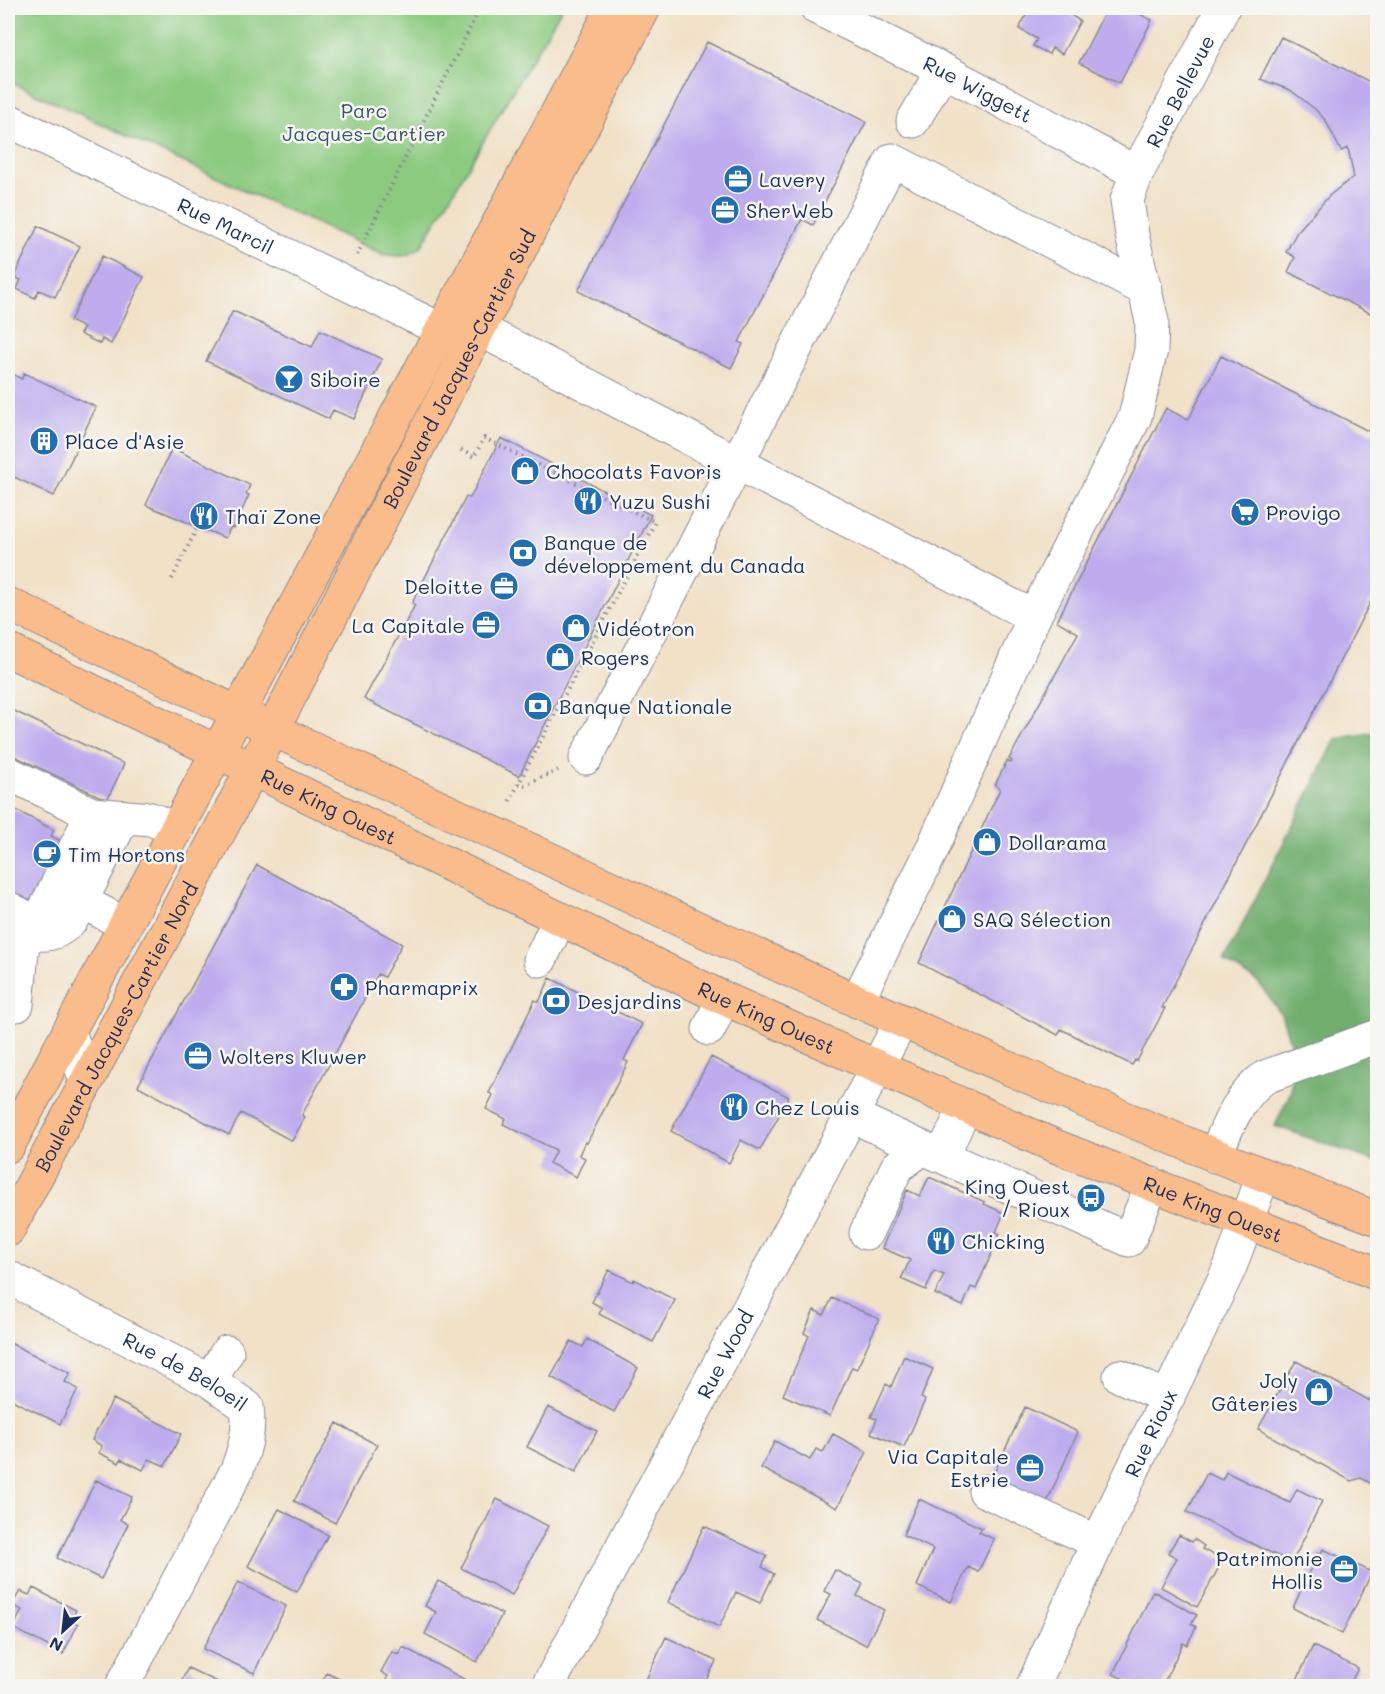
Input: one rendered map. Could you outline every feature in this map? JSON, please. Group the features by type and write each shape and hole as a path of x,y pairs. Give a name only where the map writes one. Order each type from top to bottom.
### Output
{"main road":[{"name":"Boulevard Jacques-Cartier Sud","path":"239,713 613,8"},
{"name":"Boulevard Jacques-Cartier Sud","path":"273,730 477,328 644,8"},
{"path":"8,604 901,1022 1263,1176 1377,1219"},
{"name":"Rue King Ouest","path":"8,650 723,998 966,1106 1152,1184 1377,1274"},
{"name":"Boulevard Jacques-Cartier Nord","path":"8,1146 239,713"},
{"name":"Boulevard Jacques-Cartier Nord","path":"8,1230 273,730"}],"street":[{"name":"Rue Wiggett","path":"817,8 860,17 942,70 1137,173"},
{"name":"Rue Bellevue","path":"857,1001 931,852 1034,617 1135,417 1150,350 1152,321 1132,236 1127,200 1137,173 1223,8"},
{"path":"913,121 942,70"},
{"name":"Rue Marcil","path":"8,120 442,330"},
{"path":"586,758 892,160 1146,290"},
{"path":"477,328 1034,617"},
{"path":"8,772 108,816 151,819 177,830"},
{"path":"13,921 47,936 62,930 72,919 81,901 108,816"},
{"path":"13,921 36,920 41,917 108,816"},
{"path":"81,901 126,925"},
{"path":"540,960 559,920"},
{"path":"13,921 16,1005"},
{"path":"709,1029 723,998"},
{"name":"Rue Wood","path":"548,1686 787,1212 852,1116 901,1022"},
{"path":"69,1031 86,1081"},
{"path":"1215,1156 1237,1106 1250,1088 1264,1077 1377,1036"},
{"path":"866,1233 897,1167 932,1152 966,1106"},
{"path":"852,1116 1129,1240 1152,1184"},
{"name":"Rue Rioux","path":"1033,1686 1098,1542 1230,1267 1263,1176"},
{"name":"Rue de Beloeil","path":"8,1277 210,1381 247,1407 249,1423 247,1444 237,1470 122,1686"},
{"path":"210,1381 227,1353"},
{"path":"1120,1376 1168,1398"},
{"path":"985,1491 1098,1542"}],"path":[{"path":"343,283 480,8"},
{"path":"461,450 474,457 484,438 655,522 508,805"},
{"path":"172,579 197,528"},
{"path":"518,784 525,785 586,758"}],"green space":[{"name":"Parc Jacques-Cartier","path":"8,8 562,8 421,247 407,255 398,256 382,254 8,81"},
{"path":"1377,732 1377,1162 1275,1126 1291,1091 1293,1051 1281,1014 1258,982 1224,961 1336,739"}],"building":[{"path":"1030,8 1077,8 1072,16 1080,21 1062,54 1052,48 1049,54 1033,46 1037,39 1019,29"},
{"path":"1107,8 1127,8 1152,20 1120,83 1079,63"},
{"path":"1281,37 1378,86 1378,317 1288,272 1295,257 1286,252 1297,232 1330,195 1353,177 1353,172 1348,148 1341,151 1326,121 1315,109 1290,90 1260,79"},
{"path":"707,42 866,122 813,225 802,219 739,342 743,344 731,368 578,291"},
{"path":"8,211 15,215 8,231"},
{"path":"38,226 80,246 55,297 39,290 35,298 17,289 21,280 14,277"},
{"path":"102,256 144,277 111,344 102,339 100,344 80,334 84,328 70,321"},
{"name":"Siboire","path":"233,311 312,347 320,330 382,359 354,419 333,410 329,419 206,361"},
{"path":"1221,356 1378,436 1378,587 1162,1008 1165,1008 1137,1061 1135,1060 1132,1065 1061,1029 1058,1035 919,963 1000,789 995,785 1007,761 1011,763 1009,759 1078,633 1057,621 1166,408 1188,420"},
{"name":"Place d'Asie","path":"8,372 22,379 24,373 96,407 54,496 8,474"},
{"path":"501,438 651,515 519,776 364,699 415,605 412,603 466,497 470,498"},
{"path":"172,448 250,485 246,494 249,495 234,528 231,527 225,538 146,505"},
{"path":"8,708 124,764 107,800 8,753"},
{"path":"8,806 54,830 51,836 67,844 32,910 8,898"},
{"path":"257,865 402,944 384,977 378,974 302,1115 305,1117 292,1141 241,1113 229,1135 138,1086"},
{"path":"550,978 642,1024 624,1060 628,1062 579,1155 585,1158 576,1177 549,1163 556,1150 503,1124 506,1119 486,1109 493,1095 489,1093 535,1000 539,1002"},
{"name":"Chez Louis","path":"711,1057 789,1097 760,1150 741,1140 729,1163 671,1131"},
{"name":"Chicking","path":"929,1177 1004,1213 996,1232 1000,1234 976,1289 971,1287 963,1306 935,1294 944,1275 934,1271 926,1290 901,1279 910,1260 882,1248 907,1190 920,1196"},
{"path":"609,1270 633,1282 634,1279 675,1300 653,1342 599,1314 602,1308 592,1302"},
{"path":"832,1298 879,1319 857,1369 852,1367 830,1416 783,1395 809,1336 804,1333 814,1310 824,1315"},
{"path":"587,1339 638,1368 614,1412 551,1377 571,1341 583,1347"},
{"path":"8,1342 70,1373 65,1382 78,1389 60,1424 8,1398"},
{"path":"904,1356 933,1369 921,1398 925,1400 904,1447 871,1433 877,1419 871,1417 886,1384 891,1387"},
{"path":"1296,1361 1378,1405 1378,1487 1361,1478 1351,1481 1258,1429"},
{"path":"113,1399 181,1434 165,1466 149,1459 143,1470 121,1459 119,1463 99,1453 102,1446 92,1440"},
{"path":"548,1407 597,1431 576,1472 527,1447"},
{"name":"Via Capitale Estrie","path":"1025,1407 1078,1432 1042,1513 988,1486"},
{"path":"337,1423 377,1445 335,1523 294,1501"},
{"path":"833,1434 867,1452 837,1508 761,1468 775,1441 810,1460 816,1449 823,1452"},
{"path":"1226,1472 1290,1503 1297,1489 1322,1501 1292,1563 1187,1512 1207,1473 1222,1480"},
{"path":"96,1480 132,1497 120,1520 128,1524 101,1579 57,1558"},
{"path":"497,1499 548,1526 512,1595 461,1568"},
{"path":"919,1499 982,1528 979,1532 994,1539 978,1572 968,1567 951,1602 917,1586 933,1549 903,1535"},
{"path":"279,1509 328,1535 297,1592 248,1566"},
{"path":"704,1526 767,1556 762,1567 774,1574 760,1603 736,1592 719,1627 668,1602"},
{"path":"1179,1535 1192,1542 1194,1539 1204,1546 1202,1549 1223,1560 1197,1607 1161,1587 1177,1558 1168,1553"},
{"path":"1323,1549 1372,1572 1342,1634 1293,1608 1318,1552 1321,1553"},
{"path":"835,1570 863,1584 857,1596 884,1610 866,1645 817,1620 831,1594 824,1591"},
{"path":"438,1581 502,1614 477,1662 425,1634 436,1612 425,1606"},
{"path":"238,1582 286,1606 254,1673 203,1649"},
{"path":"33,1588 76,1610 71,1621 78,1624 63,1654 13,1628 22,1610 12,1605 20,1591 29,1595"},
{"path":"1153,1591 1197,1615 1191,1624 1196,1627 1187,1645 1183,1643 1162,1686 1139,1686 1113,1674"},
{"path":"666,1637 716,1661 703,1686 653,1686 645,1682"},
{"path":"1313,1646 1358,1668 1349,1686 1294,1686"},
{"path":"403,1647 464,1679 460,1686 383,1685 388,1676 381,1672 392,1652 399,1655"},
{"path":"188,1668 226,1686 179,1686"},
{"path":"327,1673 353,1686 320,1686"},
{"path":"8,1681 19,1686 8,1686"}],"place":[{"name":"Lavery","path":"738,179"},
{"name":"SherWeb","path":"725,210"},
{"name":"Siboire","path":"289,379"},
{"name":"Place d'Asie","path":"44,441"},
{"name":"Chocolats Favoris","path":"525,471"},
{"name":"Yuzu Sushi","path":"588,501"},
{"name":"Provigo","path":"1245,512"},
{"name":"Thaï Zone","path":"204,516"},
{"name":"Banque de développement du Canada","path":"523,553"},
{"name":"Deloitte","path":"504,586"},
{"name":"La Capitale","path":"486,625"},
{"name":"Vidéotron","path":"576,628"},
{"name":"Rogers","path":"560,657"},
{"name":"Banque Nationale","path":"538,706"},
{"name":"Dollarama","path":"987,842"},
{"name":"Tim Hortons","path":"47,854"},
{"name":"SAQ Sélection","path":"952,919"},
{"name":"Pharmaprix","path":"344,987"},
{"name":"Desjardins","path":"556,1001"},
{"name":"Wolters Kluwer","path":"198,1056"},
{"name":"Chez Louis","path":"734,1107"},
{"name":"King Ouest / Rioux","path":"1091,1198"},
{"name":"Chicking","path":"941,1241"},
{"name":"Joly Gâteries","path":"1319,1392"},
{"name":"Via Capitale Estrie","path":"1030,1468"},
{"name":"Patrimonie Hollis","path":"1344,1569"}]}
